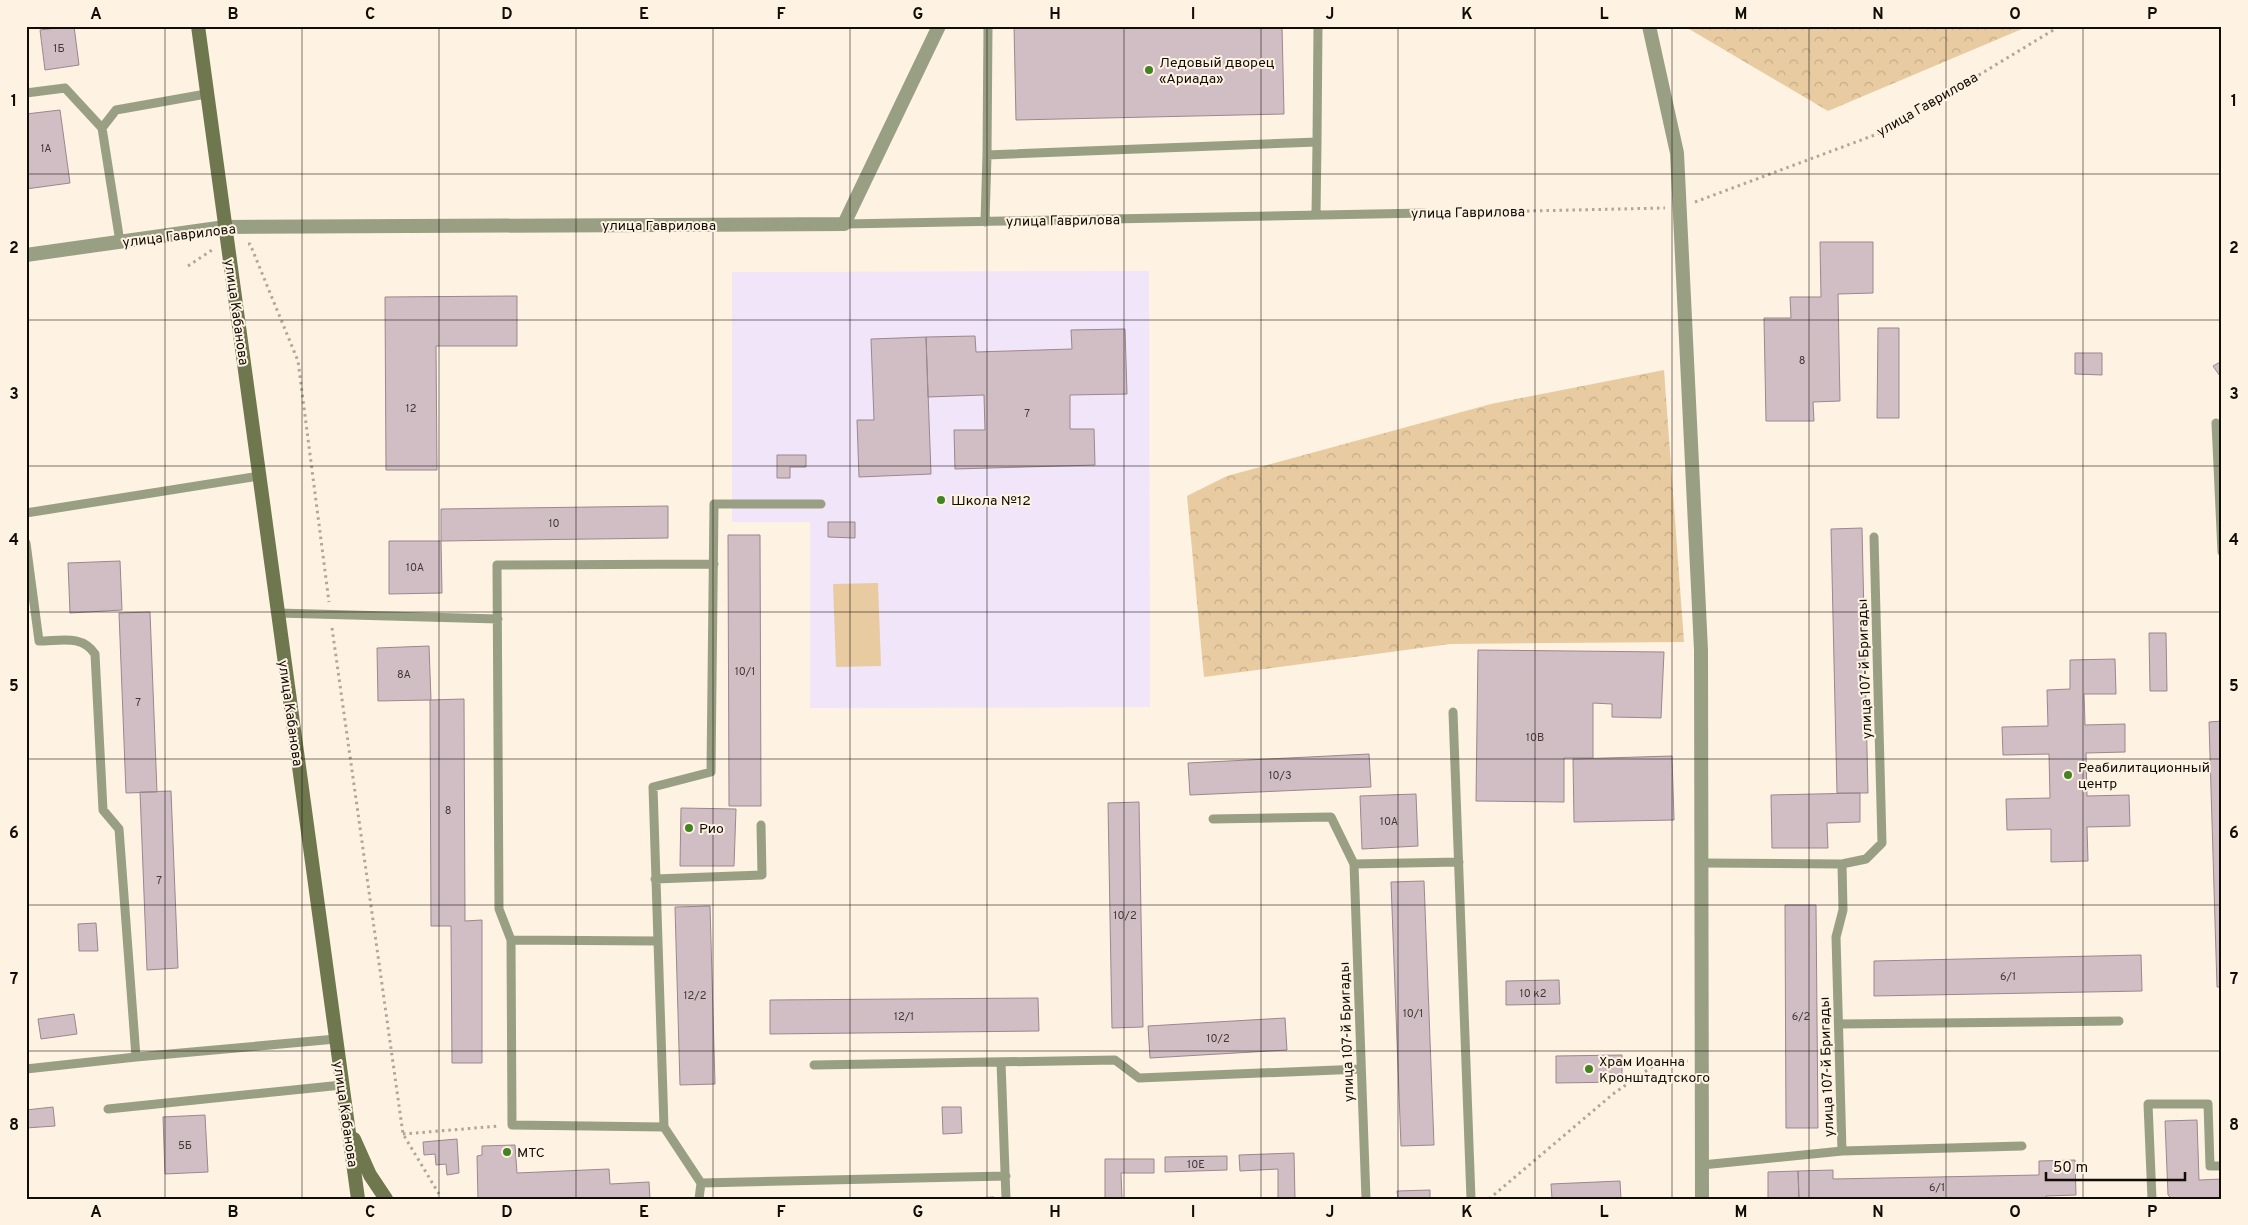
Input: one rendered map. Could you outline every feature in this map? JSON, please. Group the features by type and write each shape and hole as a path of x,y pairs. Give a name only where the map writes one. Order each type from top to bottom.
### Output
{"main road":[{"name":"улица Кабанова","path":"198,26 358,1199"},
{"path":"347,1125 370,1175 386,1199"}],"street":[{"path":"844,224 939,26"},
{"path":"1649,26 1677,153 1701,650 1702,1199"},
{"name":"улица Гаврилова","path":"26,255 225,227 844,224"}],"lane":[{"path":"985,222 988,26"},
{"path":"1316,215 1318,26"},
{"path":"26,93 65,88 102,128 120,242"},
{"path":"102,128 116,110 206,94"},
{"path":"986,155 1317,142"},
{"name":"улица Гаврилова","path":"844,224 1424,213"},
{"path":"2216,423 2222,552"},
{"path":"26,512 259,476"},
{"path":"699,1199 701,1183 664,1127 653,787 711,772 714,504 821,504"},
{"name":"улица 107-й Бригады","path":"1702,863 1842,864 1866,859 1882,843 1874,536"},
{"path":"26,543 39,642 82,640 95,654 104,810 119,829 136,1056"},
{"path":"664,1127 512,1125 511,940 500,909 497,564 714,564"},
{"path":"278,613 498,619"},
{"path":"1453,712 1471,1199"},
{"name":"улица 107-й Бригады","path":"1213,818 1331,817 1354,864 1366,1199"},
{"path":"656,879 762,875 761,825"},
{"path":"1354,864 1458,862"},
{"name":"улица 107-й Бригады","path":"1842,864 1843,910 1836,937 1842,1151 2022,1146"},
{"path":"511,940 657,941"},
{"path":"1838,1024 2119,1021"},
{"path":"26,1068 136,1056 336,1039"},
{"path":"814,1065 1115,1060 1139,1078 1361,1069"},
{"path":"1001,1062 1006,1199"},
{"path":"108,1109 342,1085"},
{"path":"2152,1199 2148,1104 2208,1104 2210,1166 2222,1166"},
{"path":"1702,1165 1842,1151"},
{"path":"701,1183 1006,1176"}],"path":[{"name":"улица Гаврилова","path":"1424,213 1680,208 1888,130 2060,26"},
{"path":"188,266 217,247 250,244 298,362 342,709 403,1134 442,1199"},
{"path":"1489,1199 1613,1094 1659,1062 1702,1060"},
{"path":"403,1134 512,1125"}],"shaded area":[{"name":"Школа №12","path":"1149,271 1150,707 810,708 810,522 732,522 732,272"}],"green space":[{"path":"1684,26 2029,26 1828,111"},
{"path":"1664,370 1684,642 1450,644 1204,677 1187,496 1227,476 1491,404"},
{"path":"878,583 881,666 836,667 833,584"}],"building":[{"path":"74,26 79,65 45,70 40,30"},
{"name":"Ледовый дворец «Ариада»","path":"1014,26 1282,26 1284,114 1016,120"},
{"path":"60,110 70,183 26,189 26,114"},
{"path":"1820,242 1873,242 1873,293 1838,294 1840,401 1813,402 1814,421 1766,421 1764,318 1791,318 1790,297 1821,297"},
{"path":"517,296 517,346 436,346 437,470 386,470 385,297"},
{"path":"1878,328 1899,328 1899,418 1877,418"},
{"path":"1125,329 1127,394 1070,395 1070,429 1094,429 1095,465 955,469 954,430 985,430 984,395 928,397 926,337 975,336 976,352 1072,349 1071,330"},
{"path":"926,337 931,474 859,477 857,420 874,420 871,339"},
{"path":"2075,353 2102,353 2102,375 2075,374"},
{"path":"2222,361 2222,379 2213,366"},
{"path":"777,455 806,455 806,467 790,467 790,478 777,478"},
{"path":"668,506 668,538 441,541 441,509"},
{"path":"828,522 855,522 855,538 828,537"},
{"path":"1862,528 1868,793 1837,793 1831,529"},
{"path":"728,535 760,535 761,806 729,806"},
{"path":"389,541 441,541 442,593 389,594"},
{"path":"120,561 122,610 70,613 68,563"},
{"path":"150,612 157,792 126,793 119,613"},
{"path":"2149,633 2166,633 2167,691 2150,691"},
{"path":"429,646 431,700 378,701 377,648"},
{"path":"1478,650 1664,652 1661,718 1612,717 1612,704 1593,703 1593,758 1564,758 1564,802 1476,801"},
{"name":"Реабилитационный центр","path":"2115,659 2116,694 2084,694 2085,725 2125,724 2125,752 2086,753 2087,796 2129,795 2130,826 2087,827 2088,861 2051,862 2051,829 2007,830 2006,799 2050,798 2049,754 2003,755 2002,727 2048,726 2047,690 2070,689 2070,660"},
{"path":"464,699 465,921 482,920 482,1063 452,1063 451,926 431,926 430,700"},
{"path":"2222,721 2222,987 2217,987 2209,722"},
{"path":"1369,754 1371,787 1190,795 1188,763"},
{"path":"1672,756 1674,820 1574,822 1573,759"},
{"path":"171,791 178,968 147,970 140,792"},
{"path":"1860,793 1860,822 1827,823 1828,848 1772,848 1771,795"},
{"path":"1416,794 1418,846 1362,849 1360,796"},
{"path":"1139,802 1143,1027 1112,1028 1108,803"},
{"path":"681,808 736,809 734,866 680,866"},
{"path":"1424,881 1434,1145 1401,1146 1391,882"},
{"path":"1785,905 1816,905 1818,1128 1786,1128"},
{"path":"710,906 715,1084 680,1085 675,907"},
{"path":"96,923 98,951 79,951 78,924"},
{"path":"2141,955 2142,991 1874,996 1874,961"},
{"path":"1559,980 1560,1004 1506,1005 1506,981"},
{"path":"1038,998 1039,1031 770,1034 770,1000"},
{"path":"74,1014 77,1034 41,1039 38,1019"},
{"path":"1285,1018 1287,1050 1150,1058 1148,1026"},
{"name":"Храм Иоанна Кронштадтского","path":"1622,1055 1622,1082 1556,1083 1556,1056"},
{"path":"53,1107 55,1126 26,1128 26,1110"},
{"path":"942,1107 961,1107 962,1133 943,1134"},
{"path":"205,1115 208,1172 165,1174 163,1117"},
{"path":"2197,1120 2199,1180 2222,1179 2222,1199 2172,1199 2168,1195 2165,1121"},
{"path":"457,1139 459,1173 447,1175 446,1164 436,1165 435,1154 424,1155 423,1142"},
{"path":"515,1145 517,1173 609,1169 610,1184 649,1182 650,1199 478,1199 477,1156 482,1155 482,1146"},
{"path":"1294,1153 1295,1199 1278,1199 1278,1169 1240,1171 1239,1155"},
{"path":"1227,1156 1227,1170 1165,1172 1165,1157"},
{"path":"1105,1159 1154,1159 1154,1173 1121,1173 1122,1199 1105,1199"},
{"path":"2075,1160 2076,1195 2046,1196 2046,1199 1799,1199 1798,1171 1833,1170 1833,1179 2039,1175 2039,1161"},
{"path":"1798,1171 1799,1199 1768,1199 1768,1172"},
{"path":"1620,1181 1621,1199 1552,1199 1551,1184"},
{"path":"1430,1190 1430,1199 1398,1199 1397,1191"},
{"path":"994,1197 994,1199 955,1199"}],"place":[{"name":"Ледовый дворец «Ариада»","path":"1149,70"},
{"name":"Школа №12","path":"941,500"},
{"name":"Реабилитационный центр","path":"2068,775"},
{"name":"Рио","path":"689,828"},
{"name":"Храм Иоанна Кронштадтского","path":"1589,1069"},
{"name":"МТС","path":"507,1152"}]}
